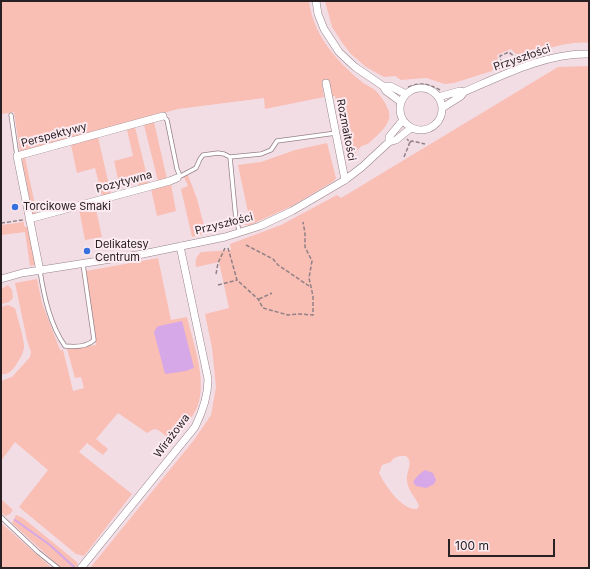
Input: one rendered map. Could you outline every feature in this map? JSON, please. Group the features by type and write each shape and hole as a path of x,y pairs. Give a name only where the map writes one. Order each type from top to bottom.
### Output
{"street":[{"path":"316,1 318,14 324,28 339,52 362,73 383,86 388,93 401,102"},
{"name":"Przyszłości","path":"442,108 461,96 464,92 524,67 563,56 589,54"},
{"name":"Rozmaitości","path":"326,83 344,180"},
{"path":"383,86 390,86 406,94"},
{"path":"424,88 434,92 438,97 442,108 440,119 433,127 421,130 411,128 403,120 400,112 401,102 406,94 414,89 424,88"},
{"name":"Przyszłości","path":"438,97 460,91 464,92"},
{"name":"Perspektywy","path":"40,271 17,156 163,116"},
{"name":"Przyszłości","path":"389,142 390,137 403,120"},
{"name":"Przyszłości","path":"1,279 22,273 143,254 240,233 272,221 344,180 362,167 389,142 396,140 411,128"},
{"name":"Pozytywna","path":"29,219 170,182 179,177"},
{"name":"Wirażowa","path":"81,568 195,427 204,407 208,393 208,379 180,246"}],"lane":[{"path":"11,115 17,156"},
{"path":"163,116 167,120 179,177 196,168 203,155 218,153 230,157 261,154 267,152 277,141 336,133"},
{"path":"230,157 236,220 240,233"},
{"path":"40,271 46,301 61,339 66,346 88,344 94,340 83,264"},
{"path":"1,517 38,552 58,568"}],"path":[{"path":"498,70 501,61 500,56 509,52"},
{"path":"402,88 426,84 445,91"},
{"path":"404,136 410,142 412,141 425,144"},
{"path":"404,157 410,142"},
{"path":"1,223 29,219"},
{"path":"216,274 218,263 226,248 237,280 258,299 262,308 288,315 299,314 313,316 313,296 309,278 312,261 305,247 303,222"},
{"path":"246,245 272,259 310,286"},
{"path":"218,285 237,280"},
{"path":"258,299 272,293"}],"shaded area":[{"path":"1,1 309,1 315,25 327,46 343,65 380,95 389,112 388,121 383,130 368,144 358,149 354,159 347,162 335,96 331,96 328,82 322,84 324,97 265,109 264,98 178,109 20,152 14,112 1,114"},
{"path":"325,1 589,1 589,43 571,43 534,52 516,54 511,49 497,55 498,60 492,71 454,83 445,84 426,78 401,80 395,76 384,77 366,67 351,54 332,27"},
{"path":"589,66 589,568 90,568 194,440 211,415 216,387 212,348 205,314 229,308 219,262 196,267 196,259 199,254 201,252 231,250 230,244 281,225 337,195 341,198 558,67","holes":["406,456 410,464 407,484 419,506 417,509 405,505 394,496 379,473 382,465 391,462 395,457"]},
{"path":"154,122 167,179 158,181 144,125"},
{"path":"135,127 149,184 139,187 138,183 120,188 114,161 133,156 127,130"},
{"path":"98,137 111,194 102,196 95,168 77,173 71,145"},
{"path":"327,143 336,178 334,181 292,206 250,225 245,225 243,219 249,217 238,165 261,162 295,150"},
{"path":"23,158 25,158 37,214 33,215 22,162"},
{"path":"188,175 197,199 206,233 192,237 181,189 188,186 184,177"},
{"path":"171,184 176,211 157,216 151,189"},
{"path":"95,205 102,237 85,240 79,209"},
{"path":"24,222 24,226 29,228 36,265 30,266 25,232 1,235 1,225"},
{"path":"158,258 171,320 187,317 200,373 201,384 198,405 190,419 173,441 158,430 154,429 147,433 118,413 96,439 108,449 103,455 87,443 79,452 132,494 84,556 76,554 19,507 48,470 15,442 1,461 1,381 12,377 30,357 31,352 15,283 37,279 42,303 60,350 63,350 73,391 84,388 81,377 75,378 67,349 96,345 86,271"},
{"path":"8,285 12,290 13,298 9,302 1,304 1,289"},
{"path":"8,305 15,308 24,348 21,357 13,369 8,373 1,374 1,307"},
{"path":"182,321 194,368 186,371 165,374 154,332 159,326"},
{"path":"425,470 433,473 436,480 434,484 426,488 416,486 413,482 418,475"},
{"path":"1,499 13,510 10,514 5,516 1,512"},
{"path":"16,515 23,518 77,562 78,565 75,568 61,568 12,523"},
{"path":"1,523 52,568 1,568"}],"waterway":[{"path":"15,520 50,545 74,567"}],"place":[{"name":"Torcikowe Smaki","path":"15,207"},
{"name":"Delikatesy Centrum","path":"87,251"}]}
